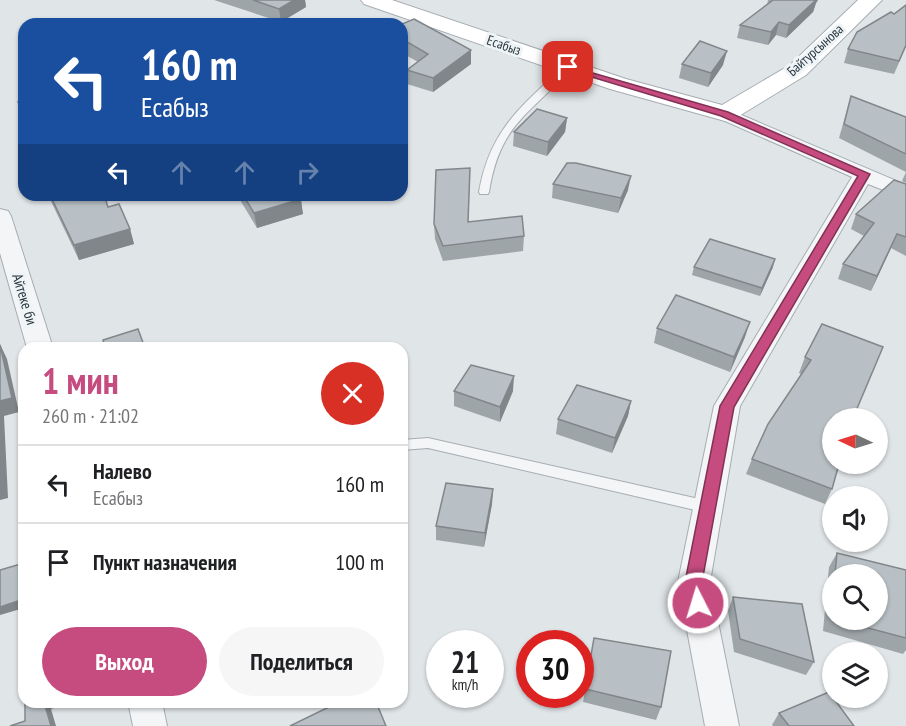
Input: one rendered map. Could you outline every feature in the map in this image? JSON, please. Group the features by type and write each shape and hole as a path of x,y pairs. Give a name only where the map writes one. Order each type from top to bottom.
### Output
{"main road":[{"name":"Есабыз","path":"371,0 568,67 725,114"},
{"name":"Байтурсынова","path":"725,114 798,70 858,10 872,0"}],"street":[{"name":"Есабыз","path":"725,114 906,193"},
{"path":"722,726 694,582 727,406 864,174"},
{"name":"Айтеке би","path":"0,216 38,342"},
{"path":"146,708 150,726"}],"lane":[{"path":"484,192 486,167 505,129 568,67"},
{"path":"408,444 428,442 708,507"}],"building":[{"path":"253,0 294,0 279,9"},
{"path":"773,0 816,0 789,25 779,22 771,32 740,25"},
{"path":"906,5 906,45 899,61 848,49 857,32 891,12 894,14"},
{"path":"414,19 471,50 433,78 408,70 428,54 408,42 408,22"},
{"path":"700,41 727,51 711,73 682,64"},
{"path":"851,96 906,117 906,154 844,124"},
{"path":"537,109 567,118 548,142 514,132"},
{"path":"567,163 631,176 621,198 553,184"},
{"path":"470,168 468,222 522,216 524,236 443,246 434,224 436,170"},
{"path":"894,180 906,184 906,237 897,234 877,276 843,264 874,223 856,214"},
{"path":"53,201 106,201 108,207 119,204 130,229 74,245"},
{"path":"247,201 294,201 254,213"},
{"path":"710,239 775,259 762,288 694,267"},
{"path":"676,295 750,322 734,357 657,328"},
{"path":"822,324 883,347 857,408 822,408 822,474 836,474 833,486 824,486 752,459 768,424 811,360 805,357"},
{"path":"138,329 143,342 104,342 103,340"},
{"path":"0,345 12,398 0,401"},
{"path":"471,365 514,376 500,407 454,391"},
{"path":"577,385 631,401 615,438 558,419"},
{"path":"446,483 493,489 485,533 436,526"},
{"path":"837,553 882,564 836,564"},
{"path":"18,565 18,601 0,607 0,570"},
{"path":"888,566 906,570 906,638 876,630 888,630"},
{"path":"733,597 802,604 814,662 740,639"},
{"path":"594,638 671,651 661,707 594,691"},
{"path":"822,695 822,708 841,708 854,726 789,726 779,713"},
{"path":"25,708 46,708 51,726 10,726 25,721"},
{"path":"327,708 378,708 386,726 290,726"}],"route":[{"path":"568,67 618,84 725,114 864,174 727,406 694,582 698,603"}]}
